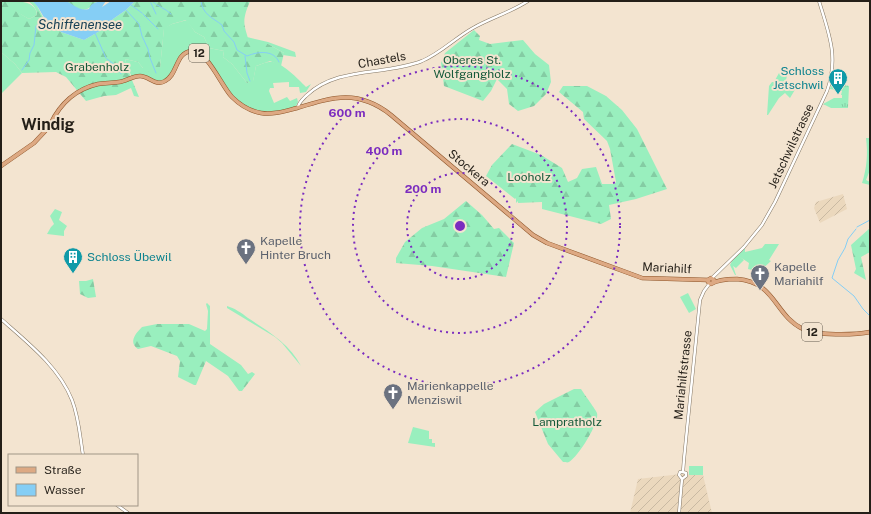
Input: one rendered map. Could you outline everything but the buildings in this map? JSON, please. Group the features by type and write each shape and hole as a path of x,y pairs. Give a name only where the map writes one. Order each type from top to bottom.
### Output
{"main road":[{"name":"Chastels","path":"298,107 301,100 318,86 335,78 406,66 422,61 466,32 528,1"},
{"name":"Jetschwilstrasse","path":"711,281 762,226 775,202 827,91 831,78 833,50 819,1"},
{"name":"12","path":"1,166 34,144 51,126 51,123 63,104 73,96 95,85 120,82 133,78 142,77 157,83 164,82 170,78 182,55 190,51 197,52 204,57 233,99 245,107 256,112 273,113 298,107"},
{"name":"Stockera","path":"298,107 342,96 361,99 375,104 391,115 538,238 547,243 626,272"},
{"path":"301,100 303,106"},
{"name":"Mariahilf","path":"626,272 647,279 711,281 729,279 740,280 759,285 791,320 799,327 807,331 825,334 870,332"},
{"name":"Mariahilfstrasse","path":"682,479 686,476 683,472 700,300 711,281"},
{"path":"1,319 44,360 66,388 75,410 83,454"},
{"name":"Mariahilfstrasse","path":"679,513 682,479 679,475 680,472 683,472"},
{"path":"118,506 128,513"}],"shaded area":[{"path":"843,194 847,209 820,223 814,208 816,202"},
{"path":"681,474 703,475 712,513 630,513 638,479"}],"green space":[{"name":"Grabenholz","path":"1,1 6,2 14,10 29,19 37,15 34,7 28,1 32,1 36,4 44,19 57,26 61,32 84,40 107,27 113,19 126,10 135,1 250,1 244,22 250,44 268,44 284,53 281,66 270,61 256,66 253,82 247,83 232,64 223,57 224,51 209,48 204,37 195,32 186,20 172,24 164,29 160,68 156,76 143,68 138,62 125,59 139,97 134,96 131,88 116,95 104,96 86,101 66,77 56,72 22,73 15,64 1,52"},
{"path":"4,1 20,1 30,4 36,10 37,15 29,19 13,10"},
{"path":"66,1 97,1 89,8 82,10"},
{"path":"187,20 195,32 204,37 209,48 224,51 223,57 232,64 247,83 253,81 256,66 266,62 273,62 294,75 306,87 311,84 306,92 300,93 299,87 289,87 289,82 273,83 274,88 270,88 269,91 274,103 287,97 290,101 297,98 298,102 296,106 290,109 266,112 256,111 239,101 225,86 205,57 197,50 185,52 168,78 160,82 149,78 132,77 125,59 138,62 143,68 160,68 164,28"},
{"name":"Oberes St. Wolfgangholz","path":"474,30 480,36 479,40 490,44 523,40 535,54 549,65 551,82 546,94 534,106 518,111 509,104 507,89 497,79 491,91 483,101 444,86 441,63 445,53"},
{"path":"247,37 268,42 295,52 296,57 283,55 284,53 268,44 250,44"},
{"path":"1,52 15,64 22,73 1,94"},
{"path":"779,73 787,76 786,83 796,88 790,98 785,93 779,98 767,115 769,86 772,82 774,82"},
{"path":"832,80 839,82 839,84 849,86 848,108 831,108 823,104 834,98 842,98 842,91 830,89"},
{"name":"Looholz","path":"563,86 587,86 606,96 622,110 637,129 667,189 636,199 609,205 611,219 601,224 542,209 542,202 518,203 518,201 516,203 516,198 515,199 486,176 492,165 512,144 541,155 562,168 568,182 577,178 582,169 596,167 602,184 614,184 616,182 610,149 607,141 584,119 583,112 559,92"},
{"path":"866,138 870,138 870,170 866,180 870,182 870,185 862,183 867,160"},
{"path":"466,201 482,215 494,229 499,228 514,243 506,277 432,266 396,263 396,258 405,242 422,228 444,219"},
{"path":"55,209 62,212 59,220 67,226 64,231 64,236 47,234 54,224 50,216"},
{"path":"870,228 870,252 861,257 866,280 854,273 856,269 851,245"},
{"path":"765,244 779,244 769,260 771,261 757,274 752,273 752,270 748,269 749,263 740,257 744,260 736,268 733,266 735,275 730,265 732,261 745,248 745,252 762,248"},
{"path":"93,279 96,297 88,298 80,294 79,281"},
{"path":"688,293 696,309 689,313 680,297"},
{"path":"207,303 210,306 210,344 241,365 248,374 252,372 255,374 242,391 239,391 228,376 206,361 196,385 194,385 178,377 180,361 177,356 151,346 138,349 133,341 135,335 142,327 157,324 189,324 205,331 207,329"},
{"path":"227,306 241,313 271,333 291,351 301,366 282,343 275,337 227,308"},
{"name":"Lampratholz","path":"574,389 581,389 596,411 597,417 588,439 578,454 569,462 563,462 548,444 535,412 544,404"},
{"path":"413,427 429,431 429,439 432,439 432,443 435,443 435,447 408,443"},
{"path":"689,466 703,466 703,475 689,475"}],"water":[{"name":"Schiffenensee","path":"32,1 65,1 85,10 89,9 93,3 98,2 106,1 102,7 111,1 135,1 126,10 113,19 107,27 84,40 61,32 56,26 52,25 45,19"}],"waterway":[{"path":"152,1 171,14"},
{"path":"201,1 203,9 222,25 224,31 234,42 237,50 247,56 256,53 274,55 279,62"},
{"path":"151,3 156,14"},
{"path":"131,5 142,13"},
{"path":"126,10 139,24 156,73"},
{"path":"143,14 158,29"},
{"path":"22,70 29,60 30,53 34,45 36,26 44,19"},
{"path":"95,33 106,58"},
{"path":"245,56 247,73 250,81"},
{"path":"107,59 115,65 121,74"},
{"path":"857,227 870,220"},
{"path":"856,229 848,239 838,260 832,278 854,296 870,316"}],"place":[{"name":"Schloss Jetschwil","path":"838,95"},
{"name":"Kapelle Hinter Bruch","path":"246,265"},
{"name":"Schloss Übewil","path":"73,274"},
{"name":"Kapelle Mariahilf","path":"760,291"},
{"name":"Marienkappelle Menziswil","path":"393,410"}],"district":[{"name":"Windig","path":"48,124"}]}
